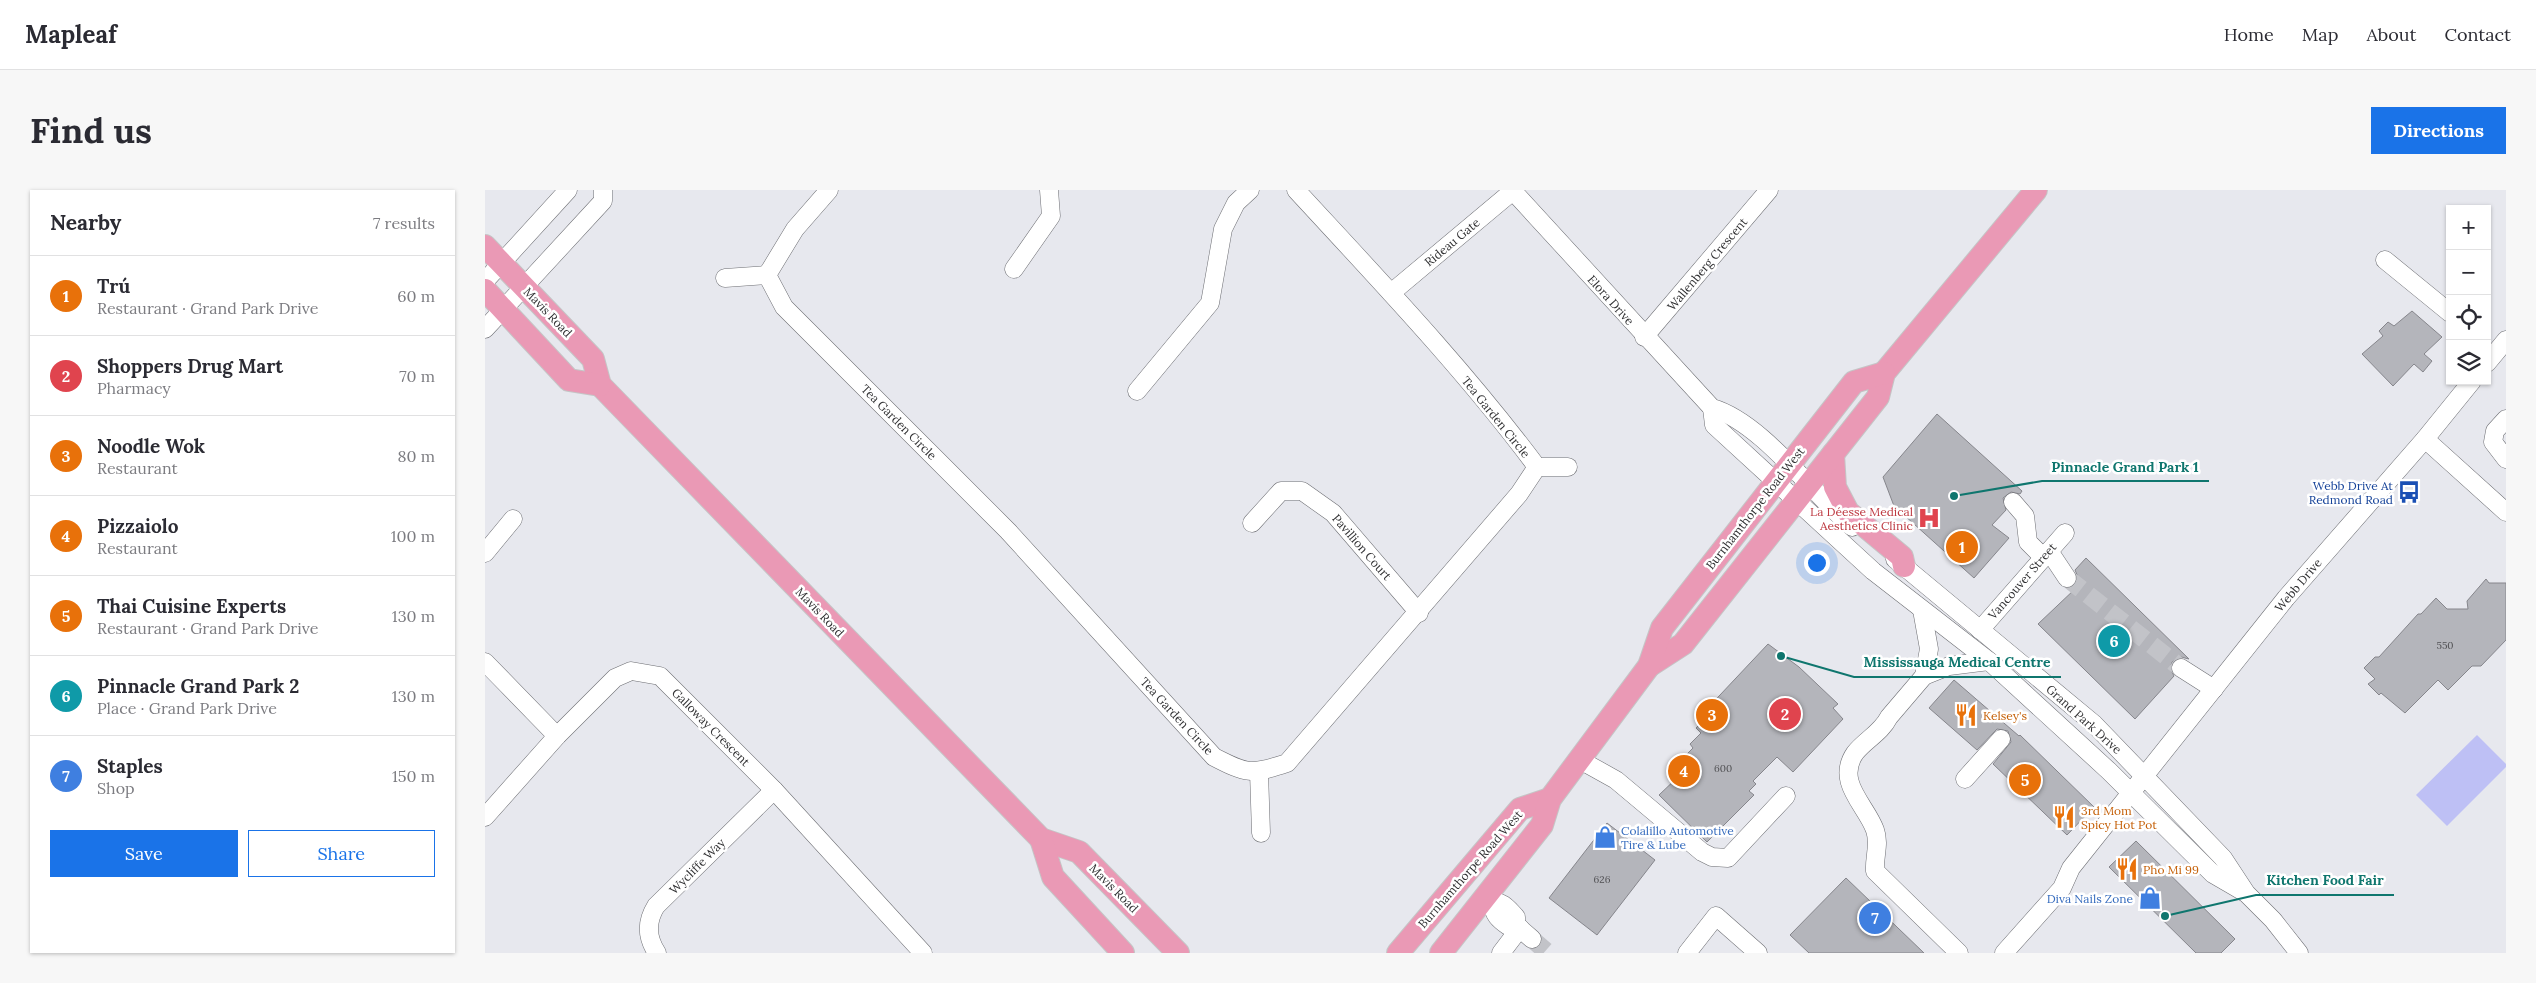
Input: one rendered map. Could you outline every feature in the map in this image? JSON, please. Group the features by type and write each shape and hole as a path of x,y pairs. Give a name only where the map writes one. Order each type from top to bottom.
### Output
{"main road":[{"name":"Burnhamthorpe Road West","path":"1649,666 1683,644 1878,397 1884,373 2036,190"},
{"name":"Mavis Road","path":"485,246 593,358 600,385 1041,839 1053,877 1123,953"},
{"path":"485,290 569,380 600,385"},
{"name":"Burnhamthorpe Road West","path":"1441,953 1489,900 1542,825 1550,799 1649,666 1662,628 1854,382 1884,373"},
{"path":"1833,454 1835,487 1848,512 1902,557 1904,566"},
{"name":"Burnhamthorpe Road West","path":"1397,953 1520,809 1550,799"},
{"name":"Mavis Road","path":"1041,839 1079,852 1178,953"}],"street":[{"path":"485,281 569,190"},
{"path":"485,329 603,201 603,190"},
{"path":"725,278 767,275 795,229 829,190"},
{"path":"1014,269 1051,216 1049,190"},
{"path":"1137,391 1210,303 1223,229 1236,203 1251,190"},
{"name":"Tea Garden Circle","path":"767,275 784,307 1008,531 1214,757 1238,769 1259,772 1287,764 1419,613 1519,494 1537,468 1510,431 1391,293 1296,190"},
{"name":"Rideau Gate","path":"1391,293 1513,190"},
{"name":"Elora Drive","path":"1513,190 1645,338 1711,408 1714,425 1782,474"},
{"name":"Wallenberg Crescent","path":"1645,338 1769,190"},
{"path":"2385,260 2446,310"},
{"name":"Webb Drive","path":"2004,953 2062,888 2071,868 2287,598 2425,439 2469,385"},
{"path":"2506,419 2495,431 2493,442 2506,459"},
{"path":"2425,439 2506,512"},
{"path":"1537,468 1568,467"},
{"name":"Grand Park Drive","path":"1782,474 1802,493 1873,571 1989,661 2213,874 2246,893"},
{"name":"Pavillion Court","path":"1252,523 1281,491 1302,491 1333,513 1419,613"},
{"name":"Grand Park Drive","path":"1802,493 1851,526 1904,566 2094,724 2223,858 2246,893 2273,920 2299,953"},
{"path":"2013,502 2025,516 2028,542 2046,554 2067,578"},
{"path":"485,553 513,520"},
{"name":"Vancouver Street","path":"1980,630 2065,533"},
{"path":"1922,610 1929,649 1924,676 1885,724 1856,753 1850,764 1849,776 1852,792 1875,830 1878,847 1875,871 1959,953"},
{"path":"1924,676 1949,666 1989,661"},
{"path":"485,662 557,736"},
{"path":"2181,668 2214,689"},
{"name":"Galloway Crescent","path":"485,817 557,736 615,678 631,671 660,676 774,790 923,953"},
{"path":"1965,779 2001,740"},
{"path":"1580,760 1616,780 1702,852 1712,857 1728,858 1786,796"},
{"path":"1259,772 1261,833"},
{"name":"Wycliffe Way","path":"657,953 648,935 651,914 656,906 774,790"},
{"path":"1489,900 1493,914 1507,926 1523,931 1501,953"},
{"path":"1687,953 1716,916 1758,953"}],"shaded area":[{"path":"2477,735 2506,764 2506,767 2447,826 2416,795"}],"building":[{"path":"2412,311 2442,337 2424,354 2432,361 2423,372 2414,364 2393,386 2362,354 2383,336 2379,331 2388,322 2394,326"},
{"path":"1937,414 2022,491 2020,494 2011,492 2003,498 2006,510 1992,525 2009,538 1974,578 1894,506 1883,477"},
{"path":"2086,558 2189,659 2181,657 2172,662 2170,668 2174,676 2135,719 2038,624 2076,588 2074,586 2078,577 2075,570"},
{"path":"2486,579 2489,583 2506,583 2506,640 2481,666 2472,666 2448,690 2438,680 2405,713 2381,693 2379,695 2368,684 2375,679 2364,668 2375,657 2379,657 2418,614 2421,614 2436,598 2447,609 2468,609 2467,601"},
{"path":"1768,644 1799,667 1838,704 1833,708 1843,719 1793,772 1777,757 1753,781 1756,784 1749,791 1754,795 1707,842 1659,795 1679,776 1676,773 1687,763 1683,758 1693,748 1690,744 1701,733 1696,728 1708,717 1704,712"},
{"path":"1954,680 2020,735 2094,807 2067,835 1993,764 2011,742 2008,731 1997,729 1977,750 1929,708"},
{"path":"1607,823 1655,860 1597,935 1549,898"},
{"path":"2136,841 2235,939 2221,953 2196,953 2109,867"},
{"path":"1846,878 1924,953 1809,953 1790,935"}],"tunnel":[{"path":"2067,578 2181,668"},
{"path":"1532,939 1548,953"}],"place":[{"name":"Webb Drive At Redmond Road","path":"2409,492"},
{"name":"Pinnacle Grand Park 1","path":"1954,496"},
{"name":"La Déesse Medical Aesthetics Clinic","path":"1929,518"},
{"name":"Trú","path":"1962,547"},
{"name":"Pinnacle Grand Park 2","path":"2114,641"},
{"name":"Mississauga Medical Centre","path":"1781,656"},
{"name":"Shoppers Drug Mart","path":"1785,714"},
{"name":"Noodle Wok","path":"1712,715"},
{"name":"Kelsey's","path":"1966,715"},
{"name":"Pizzaiolo","path":"1684,771"},
{"name":"Thai Cuisine Experts","path":"2025,780"},
{"name":"3rd Mom Spicy Hot Pot","path":"2064,817"},
{"name":"Colalillo Automotive Tire & Lube","path":"1605,837"},
{"name":"Pho Mi 99","path":"2127,869"},
{"name":"Diva Nails Zone","path":"2150,898"},
{"name":"Kitchen Food Fair","path":"2165,916"},
{"name":"Staples","path":"1875,918"}]}
